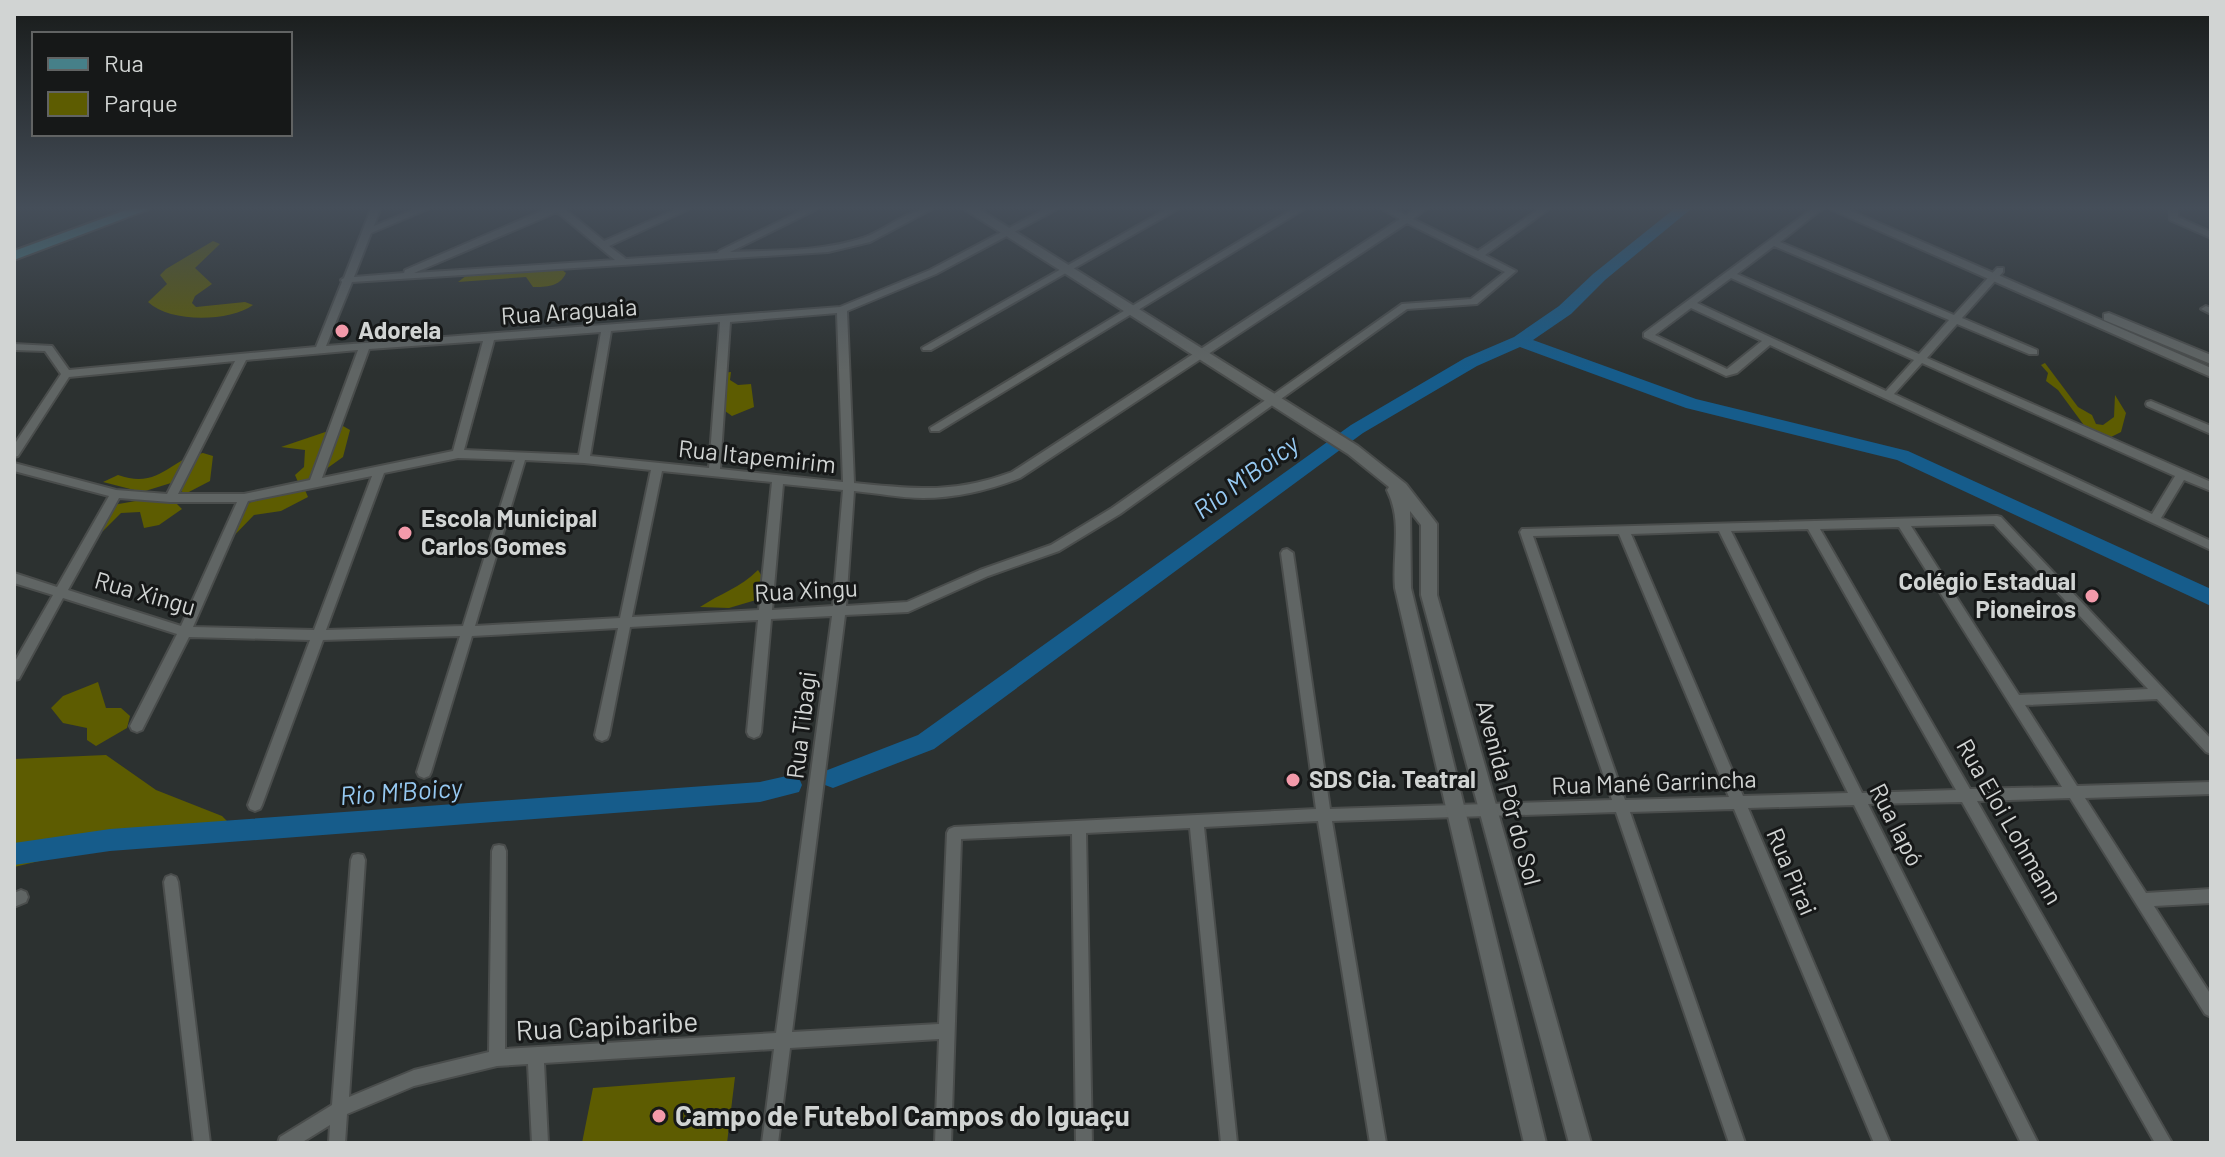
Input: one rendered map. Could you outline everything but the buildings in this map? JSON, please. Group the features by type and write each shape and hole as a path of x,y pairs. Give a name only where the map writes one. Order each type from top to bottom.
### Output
{"street":[{"path":"320,350 353,263"},
{"path":"397,277 430,263"},
{"path":"346,280 625,263"},
{"name":"Rua Araguaia","path":"66,374 365,346 842,310 950,263"},
{"path":"1057,263 1353,450 1401,488 1429,524 1404,528"},
{"path":"927,348 1078,263"},
{"path":"935,428 1213,263"},
{"name":"Rua Itapemirim","path":"14,467 116,494 170,498 244,498 458,454 584,459 921,494 989,486 1016,475 1340,263"},
{"name":"Rua Xingu","path":"14,578 185,632 320,635 468,631 839,612 915,604 984,573 1055,548 1116,511 1405,306 1474,302 1511,271 1495,263"},
{"path":"1744,263 1648,335 1726,373 1733,371 1769,340"},
{"path":"1822,263 2033,352"},
{"path":"1969,263 2211,360"},
{"path":"1973,263 2211,373"},
{"path":"1729,274 2211,487"},
{"path":"1888,395 1996,274"},
{"path":"1689,303 2211,546"},
{"name":"Rua Tibagi","path":"770,1143 839,612 849,486 842,310"},
{"path":"714,472 725,321"},
{"path":"584,459 606,330"},
{"path":"458,454 489,338"},
{"path":"315,483 365,346"},
{"path":"14,347 48,348 66,374 14,453"},
{"path":"170,498 242,358"},
{"path":"2151,404 2211,429"},
{"path":"424,772 521,457"},
{"path":"602,735 657,467"},
{"path":"1379,470 1398,494 1404,528 1400,564 1535,1143"},
{"path":"255,805 379,471"},
{"path":"2155,519 2182,474"},
{"path":"754,732 778,480"},
{"path":"14,675 116,494"},
{"path":"137,726 185,632 244,498"},
{"path":"1737,1143 1526,532 1997,520 2211,748"},
{"path":"1903,523 2211,1009"},
{"name":"Avenida Pôr do Sol","path":"1429,524 1429,595 1580,1143"},
{"name":"Rua Eloi Lohmann","path":"1812,525 2164,1143"},
{"name":"Rua Iapó","path":"1723,527 2030,1143"},
{"name":"Rua Pirai","path":"1623,529 1882,1143"},
{"path":"1287,553 1324,815 1378,1143"},
{"path":"1400,564 1427,568"},
{"path":"2016,700 2161,694"},
{"name":"Rua Mané Garrincha","path":"948,1031 954,833 1324,815 2211,788"},
{"path":"1197,823 1229,1143"},
{"path":"1079,828 1084,1143"},
{"path":"497,1058 499,851"},
{"path":"337,1143 358,860"},
{"path":"171,882 202,1143"},
{"path":"2142,900 2211,896"},
{"path":"943,1143 948,1031"},
{"name":"Rua Capibaribe","path":"286,1143 340,1109 414,1078 497,1058 948,1031"},
{"path":"536,1055 540,1143"}],"green space":[{"path":"176,263 200,263 195,268 212,284 195,296 192,303 196,307 245,302 253,305 230,315 215,317 170,314 148,302 167,284 160,275"},
{"path":"538,267 560,268 566,273 556,284 543,287 533,287 526,277 458,282 467,275"},
{"path":"2045,363 2078,407 2092,415 2096,424 2103,425 2114,417 2115,395 2126,413 2121,432 2111,437 2086,428 2058,390 2046,381 2048,373 2041,365"},
{"path":"731,372 730,380 738,385 751,384 754,407 732,416 725,411 718,381 720,373"},
{"path":"343,426 350,430 343,457 312,479 298,482 295,475 304,467 305,450 281,447"},
{"path":"203,453 213,456 210,481 185,494 171,483 142,492 103,482 118,475 132,479 155,476"},
{"path":"305,490 308,497 281,511 254,515 226,544 236,509 262,497"},
{"path":"141,500 176,503 182,509 159,525 144,528 140,512 121,513 103,531 99,524 113,505"},
{"path":"758,570 763,578 756,600 729,608 700,607 737,586"},
{"path":"98,682 106,708 121,708 130,716 127,728 96,746 87,740 87,728 63,723 51,708 63,696"},
{"path":"106,755 156,790 222,816 231,825 221,840 69,854 14,867 14,759"},
{"name":"Campo de Futebol Campos do Iguaçu","path":"735,1077 727,1143 582,1143 593,1088"}],"waterway":[{"name":"Rio M'Boicy","path":"1520,341 1565,310 1617,263"},
{"name":"Rio M'Boicy","path":"833,778 926,742 1357,429 1471,362 1520,341"},
{"path":"1520,341 1692,404 1902,455 2211,598"},
{"name":"Rio M'Boicy","path":"14,854 110,840 760,792 791,785"}],"place":[{"name":"Adorela","path":"342,331"},
{"name":"Escola Municipal Carlos Gomes","path":"405,533"},
{"name":"Colégio Estadual Pioneiros","path":"2092,596"},
{"name":"SDS Cia. Teatral","path":"1293,780"},
{"name":"Campo de Futebol Campos do Iguaçu","path":"659,1116"}]}
